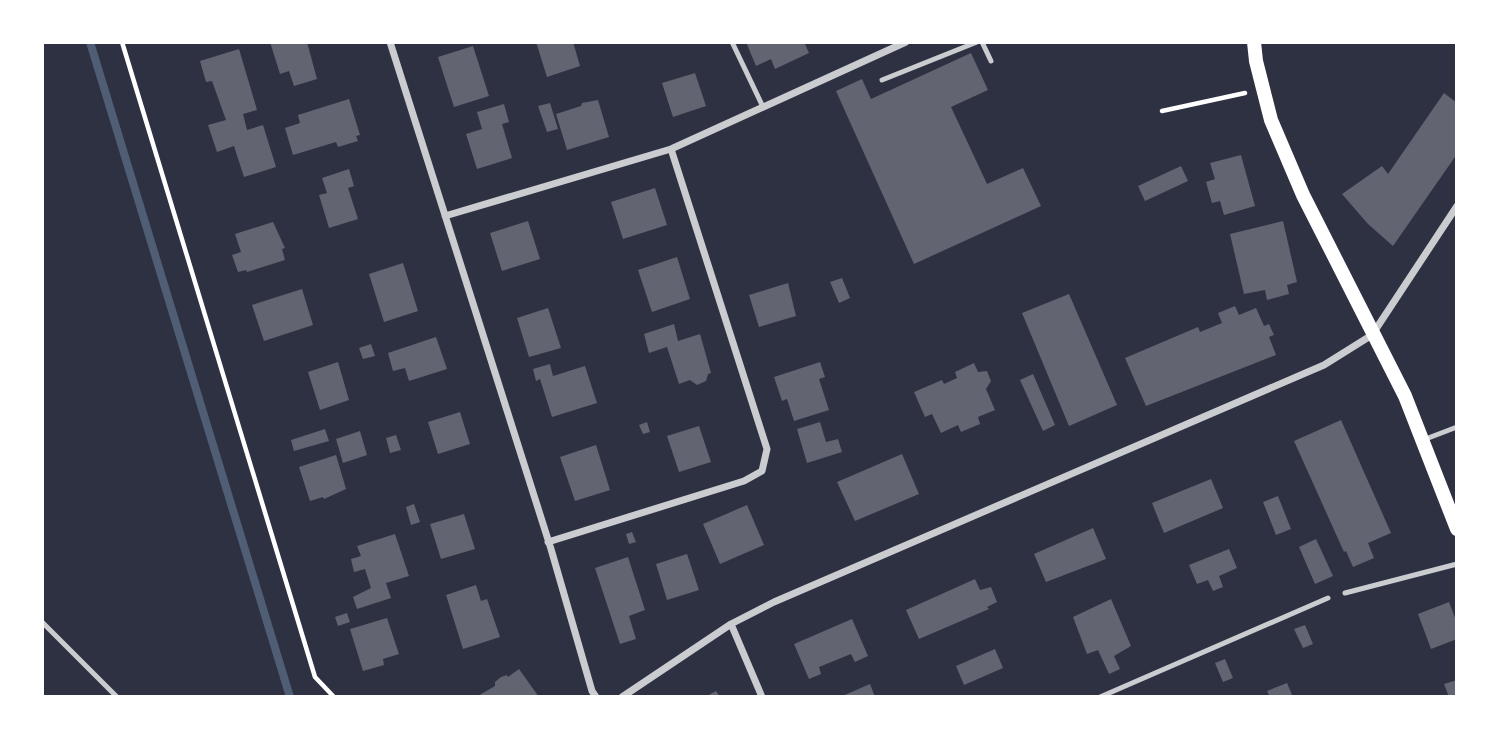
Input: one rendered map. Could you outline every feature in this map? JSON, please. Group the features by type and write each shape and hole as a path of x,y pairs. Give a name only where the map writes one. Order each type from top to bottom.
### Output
{"main road":[{"path":"1254,42 1271,120 1303,195 1405,396 1457,529"}],"street":[{"path":"390,42 596,697"},
{"path":"445,216 671,149 906,42"},
{"path":"548,542 744,481 762,471 767,449 671,149"},
{"path":"622,697 731,624 902,546 1319,367 1373,335 1457,206"},
{"path":"731,624 762,697"}],"lane":[{"path":"732,42 762,107"},
{"path":"882,80 980,42 991,61"},
{"path":"1423,440 1457,427"},
{"path":"1345,593 1457,564"},
{"path":"1100,697 1328,598"},
{"path":"42,622 117,697"}],"path":[{"path":"122,42 315,677 334,697"},
{"path":"1161,111 1263,89"}],"building":[{"path":"270,42 307,42 317,79 294,86 289,71 280,74"},
{"path":"536,42 573,42 580,66 547,77"},
{"path":"746,42 804,42 809,53 775,69 771,59 756,66"},
{"path":"473,46 489,96 454,107 438,57"},
{"path":"239,49 257,110 243,114 247,130 263,125 276,167 244,177 234,146 217,152 208,125 226,120 212,81 206,82 200,61"},
{"path":"971,53 988,90 951,107 987,184 1023,168 1041,206 914,264 836,91 862,79 871,99"},
{"path":"695,73 706,106 673,117 662,83"},
{"path":"1444,93 1457,103 1457,154 1393,246 1368,224 1342,194 1382,166 1388,174"},
{"path":"349,99 360,135 356,136 358,141 338,147 336,142 293,155 285,128 300,123 298,115"},
{"path":"598,100 609,137 567,150 556,114 581,106 582,103"},
{"path":"550,103 558,129 547,132 538,106"},
{"path":"504,104 509,122 502,124 512,158 477,169 466,134 482,129 477,112"},
{"path":"1241,155 1255,206 1224,215 1220,201 1212,203 1206,182 1215,179 1210,163"},
{"path":"1181,166 1188,181 1145,201 1138,186"},
{"path":"349,169 354,186 348,188 358,219 329,228 319,195 327,193 322,178"},
{"path":"655,188 667,225 623,239 611,202"},
{"path":"528,221 540,259 502,271 490,233"},
{"path":"1283,221 1297,282 1287,285 1289,294 1267,300 1265,290 1244,294 1230,234"},
{"path":"273,222 285,248 282,249 285,260 247,272 238,272 232,255 241,252 235,234"},
{"path":"677,257 690,299 652,312 638,270"},
{"path":"403,263 418,311 384,322 369,274"},
{"path":"842,278 850,298 839,303 830,282"},
{"path":"788,283 796,316 759,327 749,295"},
{"path":"302,289 313,325 264,341 252,305"},
{"path":"1069,294 1117,405 1069,426 1022,313"},
{"path":"1235,306 1239,315 1256,308 1264,326 1269,324 1274,335 1269,337 1276,355 1146,406 1125,358 1198,327 1200,332 1222,323 1218,313"},
{"path":"548,308 561,348 529,357 517,318"},
{"path":"674,324 678,341 700,334 711,373 706,381 697,385 690,380 679,384 667,347 649,353 644,334"},
{"path":"436,337 447,369 409,381 405,368 393,371 388,353"},
{"path":"371,344 375,356 363,359 359,348"},
{"path":"338,362 349,400 320,410 308,372"},
{"path":"820,362 825,377 819,379 829,410 794,421 787,399 782,401 774,377"},
{"path":"974,363 978,372 987,371 991,381 986,389 995,410 978,417 980,424 961,432 958,425 941,433 932,414 925,417 914,392 942,380 944,384 957,378 955,372"},
{"path":"550,364 553,376 585,366 597,403 552,417 540,379 536,381 533,369"},
{"path":"1033,374 1055,425 1043,431 1020,380"},
{"path":"460,412 470,444 438,454 428,422"},
{"path":"1341,420 1391,533 1368,543 1374,558 1353,567 1294,441"},
{"path":"647,422 650,432 643,434 639,425"},
{"path":"820,422 826,442 838,439 842,452 807,463 797,429"},
{"path":"699,426 711,462 679,472 667,436"},
{"path":"325,429 329,441 294,451 291,440"},
{"path":"360,431 367,455 343,463 336,439"},
{"path":"396,435 401,450 390,453 386,438"},
{"path":"596,445 610,490 575,501 560,457"},
{"path":"902,454 919,494 855,521 837,482"},
{"path":"336,455 346,489 324,499 323,497 310,501 299,467"},
{"path":"1211,479 1223,508 1164,533 1152,503"},
{"path":"1278,496 1291,529 1276,535 1263,502"},
{"path":"414,504 420,522 411,525 406,507"},
{"path":"747,505 764,545 720,564 703,524"},
{"path":"464,514 475,549 441,559 430,524"},
{"path":"1093,528 1106,559 1046,582 1034,554"},
{"path":"632,532 636,542 629,544 626,534"},
{"path":"395,534 409,576 386,583 391,598 357,609 353,597 371,588 365,569 354,572 351,559 361,556 357,546"},
{"path":"1316,539 1333,576 1315,584 1299,547"},
{"path":"1229,549 1237,568 1219,576 1223,587 1213,591 1208,580 1197,584 1189,565"},
{"path":"687,554 699,590 667,600 656,564"},
{"path":"628,557 645,610 629,616 636,639 620,644 595,568"},
{"path":"975,579 980,590 991,587 997,602 987,607 989,609 919,639 906,610"},
{"path":"476,585 481,601 487,599 500,637 463,649 446,595"},
{"path":"1111,599 1131,646 1114,656 1120,669 1109,674 1098,650 1087,654 1073,617"},
{"path":"1449,602 1457,623 1457,639 1431,649 1418,614"},
{"path":"347,613 350,622 338,626 335,617"},
{"path":"387,618 399,654 383,659 384,665 363,671 350,629"},
{"path":"852,619 868,656 855,662 851,654 819,667 821,674 809,679 794,644"},
{"path":"1305,625 1313,644 1303,648 1294,629"},
{"path":"995,649 1003,668 964,685 956,666"},
{"path":"1225,659 1233,678 1223,682 1215,663"},
{"path":"519,669 539,697 476,697 495,686 495,682 501,677 508,677"},
{"path":"1457,680 1457,697 1449,697 1444,684"},
{"path":"1287,683 1293,697 1270,697 1267,691"},
{"path":"870,684 875,697 840,697"},
{"path":"716,691 720,697 705,697"}],"waterway":[{"path":"90,42 290,697"}]}
